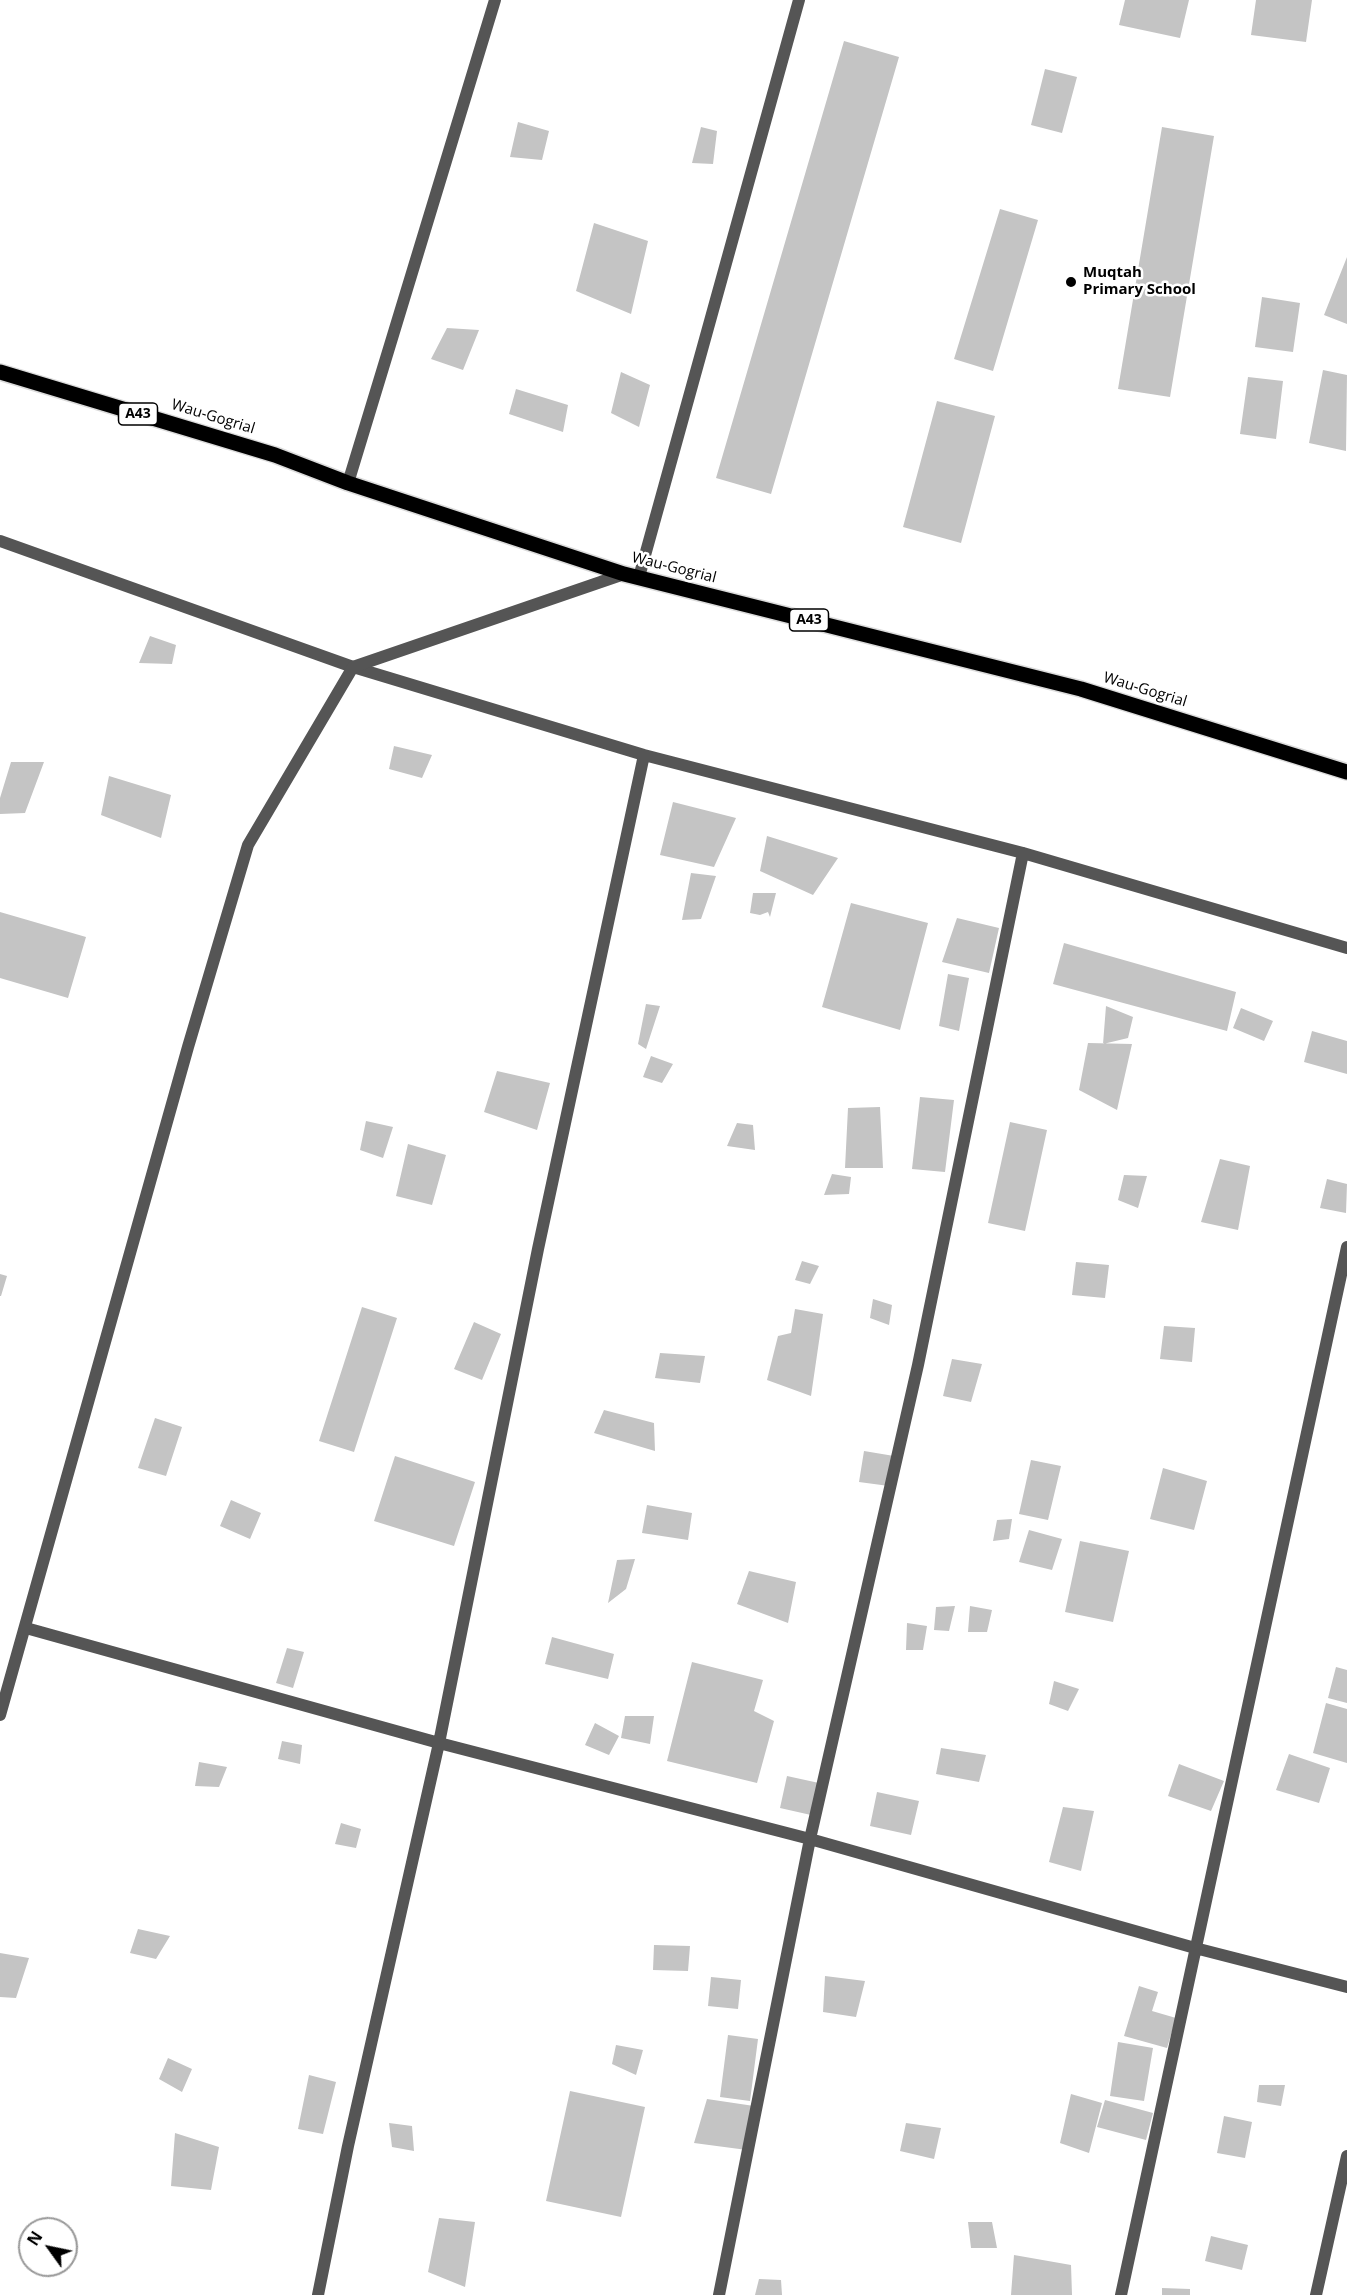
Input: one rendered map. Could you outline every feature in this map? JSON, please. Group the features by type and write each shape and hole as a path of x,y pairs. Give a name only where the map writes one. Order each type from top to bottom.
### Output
{"main road":[{"name":"Wau-Gogrial","path":"0,372 275,455 348,483 632,576 1081,689 1347,772"}],"street":[{"path":"348,483 495,0"},
{"path":"0,1715 3,1694 26,1628 188,1047 248,845 353,667 632,576 799,0"},
{"path":"0,541 353,667 644,755 1023,853 1347,948"},
{"path":"318,2295 348,2146 439,1743 538,1249 644,755"},
{"path":"719,2295 810,1839 918,1365 1023,853"},
{"path":"1121,2295 1347,1247"},
{"path":"26,1628 439,1743 810,1839 1196,1948 1347,1987"},
{"path":"1316,2295 1347,2156"}],"building":[{"path":"1125,0 1189,0 1180,38 1119,25"},
{"path":"1256,0 1312,0 1306,42 1251,35"},
{"path":"844,41 899,57 771,494 716,478"},
{"path":"1045,69 1077,77 1062,133 1031,125"},
{"path":"518,122 549,131 542,160 510,157"},
{"path":"701,127 717,131 713,164 692,163"},
{"path":"1162,127 1214,136 1170,397 1118,389"},
{"path":"1000,209 1038,220 993,371 954,359"},
{"path":"594,223 648,241 631,314 576,291"},
{"path":"1347,257 1347,324 1324,315"},
{"path":"1262,297 1300,303 1293,352 1255,347"},
{"path":"447,328 479,330 463,370 431,359"},
{"path":"1323,370 1347,375 1346,451 1309,443"},
{"path":"621,372 650,385 639,427 611,413"},
{"path":"1248,377 1283,381 1276,439 1240,434"},
{"path":"516,389 568,405 563,432 509,414"},
{"path":"937,401 995,416 961,543 903,527"},
{"path":"150,636 176,645 172,664 139,663"},
{"path":"394,746 432,755 422,778 389,769"},
{"path":"11,762 44,762 25,813 0,814 0,798"},
{"path":"109,776 171,795 161,838 101,815"},
{"path":"673,802 736,818 714,867 660,855"},
{"path":"767,836 838,858 813,895 760,871"},
{"path":"691,873 716,876 701,919 682,920"},
{"path":"753,893 776,893 770,917 768,912 760,915 750,913"},
{"path":"851,903 928,923 900,1030 822,1007"},
{"path":"0,912 86,937 68,998 0,978"},
{"path":"957,918 999,928 989,973 942,962"},
{"path":"1064,943 1236,992 1227,1031 1053,984"},
{"path":"948,974 969,978 959,1031 939,1026"},
{"path":"646,1004 660,1006 646,1049 638,1044"},
{"path":"1106,1006 1133,1017 1128,1038 1103,1044"},
{"path":"1241,1008 1273,1021 1264,1041 1233,1028"},
{"path":"1312,1031 1347,1041 1347,1074 1304,1062"},
{"path":"1088,1043 1132,1044 1117,1110 1079,1090"},
{"path":"651,1056 673,1064 662,1083 643,1077"},
{"path":"497,1071 550,1083 537,1130 484,1112"},
{"path":"920,1097 954,1100 945,1172 912,1169"},
{"path":"880,1107 883,1168 845,1168 848,1108"},
{"path":"366,1121 393,1127 383,1158 360,1150"},
{"path":"1010,1122 1047,1130 1025,1231 988,1223"},
{"path":"737,1123 753,1125 755,1150 727,1146"},
{"path":"408,1144 446,1155 432,1205 396,1196"},
{"path":"1220,1159 1250,1166 1238,1230 1201,1222"},
{"path":"832,1174 851,1177 849,1194 824,1195"},
{"path":"1124,1175 1147,1176 1138,1208 1118,1200"},
{"path":"1327,1179 1347,1184 1346,1213 1320,1208"},
{"path":"802,1261 819,1266 810,1284 795,1280"},
{"path":"1076,1262 1109,1265 1105,1298 1072,1295"},
{"path":"0,1274 7,1276 1,1296 0,1296"},
{"path":"873,1299 892,1305 889,1325 870,1318"},
{"path":"362,1307 397,1318 354,1452 319,1441"},
{"path":"795,1309 823,1314 811,1396 767,1380 778,1336 791,1333"},
{"path":"474,1322 501,1334 482,1380 454,1369"},
{"path":"1164,1326 1195,1328 1192,1362 1160,1359"},
{"path":"660,1353 705,1356 700,1383 655,1378"},
{"path":"952,1359 982,1364 971,1402 943,1396"},
{"path":"604,1410 654,1423 655,1451 594,1433"},
{"path":"155,1418 182,1427 166,1476 138,1468"},
{"path":"864,1451 894,1456 889,1486 859,1482"},
{"path":"395,1456 475,1482 454,1546 374,1521"},
{"path":"1031,1460 1061,1466 1048,1520 1019,1514"},
{"path":"1163,1468 1207,1481 1194,1530 1150,1519"},
{"path":"231,1500 261,1513 250,1539 220,1526"},
{"path":"647,1505 692,1513 688,1540 642,1533"},
{"path":"1012,1519 1009,1539 993,1541 997,1520"},
{"path":"1029,1530 1062,1539 1052,1570 1019,1562"},
{"path":"1080,1541 1129,1551 1113,1622 1065,1612"},
{"path":"635,1559 626,1589 608,1603 617,1560"},
{"path":"749,1571 796,1582 788,1623 737,1604"},
{"path":"955,1606 949,1631 934,1630 936,1607"},
{"path":"970,1606 992,1610 987,1632 968,1632"},
{"path":"907,1623 927,1626 923,1650 906,1650"},
{"path":"552,1637 614,1654 608,1679 545,1664"},
{"path":"287,1648 304,1652 293,1688 276,1683"},
{"path":"692,1662 763,1680 754,1711 774,1721 757,1783 667,1761"},
{"path":"1336,1667 1347,1670 1347,1703 1328,1698"},
{"path":"1054,1681 1079,1689 1068,1711 1049,1704"},
{"path":"1326,1703 1347,1709 1347,1763 1313,1753"},
{"path":"625,1716 654,1716 650,1744 621,1738"},
{"path":"595,1723 619,1736 609,1755 585,1745"},
{"path":"282,1741 302,1745 300,1764 278,1759"},
{"path":"941,1748 986,1755 979,1782 936,1774"},
{"path":"1289,1754 1330,1768 1319,1803 1276,1790"},
{"path":"199,1762 227,1767 219,1787 195,1786"},
{"path":"1179,1764 1224,1781 1211,1811 1168,1796"},
{"path":"787,1776 819,1783 811,1815 780,1808"},
{"path":"877,1792 919,1801 911,1835 870,1826"},
{"path":"1063,1807 1094,1811 1081,1871 1049,1862"},
{"path":"341,1823 361,1829 356,1848 335,1844"},
{"path":"138,1929 170,1936 156,1959 130,1953"},
{"path":"654,1945 690,1946 688,1971 653,1970"},
{"path":"0,1953 29,1958 16,1998 0,1997"},
{"path":"825,1976 865,1981 856,2017 823,2012"},
{"path":"711,1977 741,1980 738,2009 708,2006"},
{"path":"1139,1986 1158,1992 1152,2011 1176,2018 1167,2048 1124,2036"},
{"path":"728,2035 758,2039 750,2101 720,2097"},
{"path":"1118,2042 1153,2048 1144,2101 1110,2096"},
{"path":"616,2045 643,2050 636,2075 612,2064"},
{"path":"168,2058 192,2069 182,2092 159,2079"},
{"path":"309,2075 336,2082 323,2134 298,2129"},
{"path":"1259,2085 1285,2085 1281,2106 1257,2102"},
{"path":"570,2091 645,2107 621,2217 546,2201"},
{"path":"1071,2094 1102,2103 1089,2153 1060,2143"},
{"path":"707,2099 754,2106 747,2150 694,2143"},
{"path":"1105,2100 1153,2113 1146,2140 1097,2127"},
{"path":"1224,2116 1252,2122 1245,2158 1217,2153"},
{"path":"389,2123 412,2126 414,2151 392,2147"},
{"path":"906,2123 941,2128 934,2159 900,2151"},
{"path":"175,2133 219,2147 211,2190 171,2186"},
{"path":"439,2218 475,2222 465,2287 428,2272"},
{"path":"968,2222 992,2222 997,2248 971,2248"},
{"path":"1211,2236 1248,2245 1242,2270 1205,2261"},
{"path":"1014,2255 1071,2265 1072,2295 1011,2295"},
{"path":"759,2279 781,2280 782,2295 755,2295"},
{"path":"1162,2288 1190,2289 1190,2295 1162,2295"}],"place":[{"name":"Muqtah Primary School","path":"1071,282"}]}
